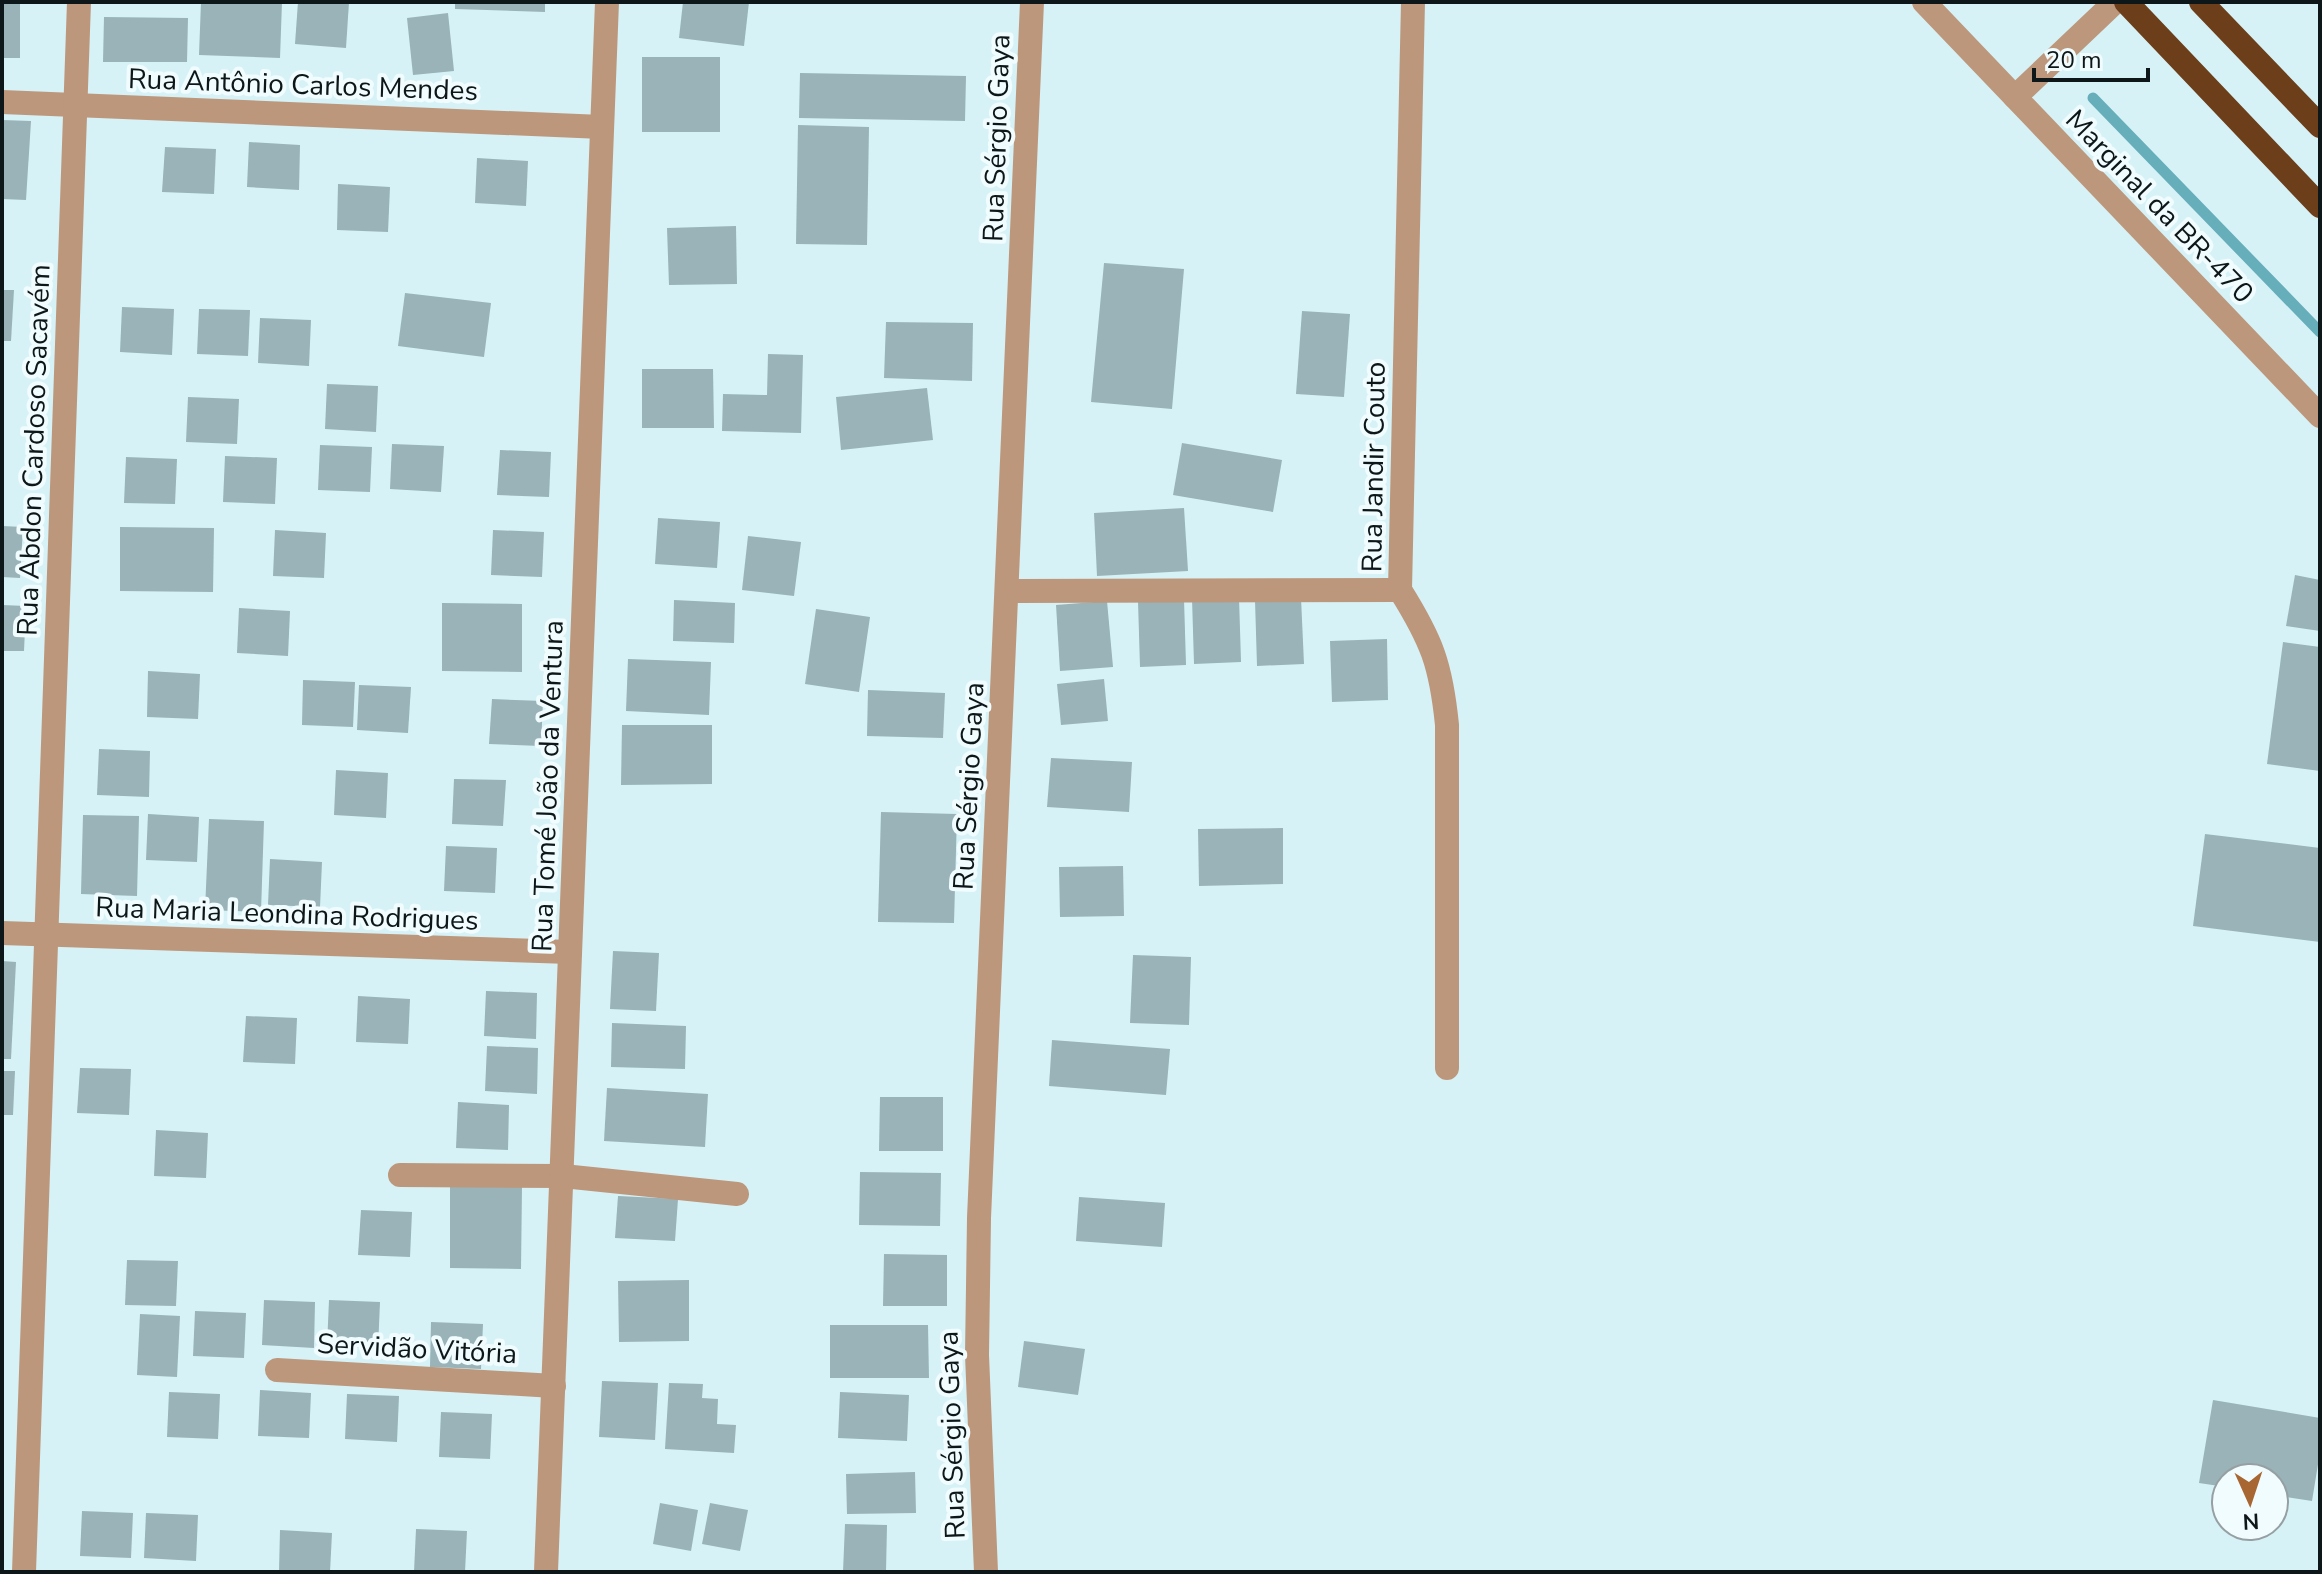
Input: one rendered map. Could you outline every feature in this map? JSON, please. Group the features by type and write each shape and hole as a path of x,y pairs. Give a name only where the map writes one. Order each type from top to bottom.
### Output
{"highway":[{"path":"2126,2 2320,206"},
{"path":"2201,2 2320,126"}],"street":[{"name":"Rua Abdon Cardoso Sacavém","path":"24,1572 79,2"},
{"name":"Rua Tomé João da Ventura","path":"546,1572 607,2"},
{"name":"Rua Sérgio Gaya","path":"986,1572 977,1355 979,1218 1032,2"},
{"name":"Rua Jandir Couto","path":"1413,2 1400,590 1429,637 1443,689 1447,725 1447,1068"},
{"name":"Marginal da BR-470","path":"1924,2 2320,416"},
{"path":"2015,97 2115,2"},
{"name":"Rua Antônio Carlos Mendes","path":"2,102 602,127"},
{"path":"1007,591 1400,590"},
{"name":"Rua Maria Leondina Rodrigues","path":"2,933 570,952"},
{"path":"400,1175 563,1176 737,1194"},
{"name":"Servidão Vitória","path":"277,1370 554,1386"}],"building":[{"path":"2,2 20,2 20,58 2,58"},
{"path":"201,2 282,2 280,58 199,55"},
{"path":"298,2 349,2 346,48 295,44"},
{"path":"455,2 545,2 545,12 455,9"},
{"path":"683,2 749,2 744,46 679,38"},
{"path":"448,13 454,71 413,75 407,18"},
{"path":"104,17 188,18 187,62 103,62"},
{"path":"642,57 720,57 720,132 642,132"},
{"path":"800,73 966,76 965,121 799,118"},
{"path":"2,120 31,121 26,200 2,199"},
{"path":"798,125 869,127 867,245 796,244"},
{"path":"249,142 300,145 299,190 247,187"},
{"path":"165,147 216,149 214,194 162,192"},
{"path":"477,158 528,161 526,206 475,203"},
{"path":"338,184 390,187 388,232 337,230"},
{"path":"736,226 737,284 669,285 667,228"},
{"path":"1104,263 1184,269 1172,409 1091,402"},
{"path":"2,290 14,290 11,341 2,341"},
{"path":"405,293 491,303 484,357 398,346"},
{"path":"122,307 174,309 172,355 120,352"},
{"path":"199,309 250,310 248,356 197,354"},
{"path":"1302,311 1350,314 1344,397 1296,394"},
{"path":"260,318 311,320 309,366 258,363"},
{"path":"886,322 973,323 972,381 884,378"},
{"path":"768,354 803,355 801,433 722,431 723,394 767,395"},
{"path":"642,369 713,369 714,428 642,428"},
{"path":"327,384 378,386 376,432 325,429"},
{"path":"927,388 933,440 841,450 836,397"},
{"path":"188,397 239,399 237,444 186,442"},
{"path":"1182,443 1282,460 1273,512 1173,495"},
{"path":"392,444 444,446 441,492 390,489"},
{"path":"320,445 372,447 370,492 318,490"},
{"path":"500,450 551,452 549,497 497,495"},
{"path":"225,456 277,458 275,504 223,502"},
{"path":"126,457 177,459 175,504 124,503"},
{"path":"1184,508 1188,571 1097,576 1094,513"},
{"path":"658,518 720,522 717,568 655,564"},
{"path":"2,526 23,527 20,578 2,577"},
{"path":"120,527 214,528 213,592 120,591"},
{"path":"275,530 326,533 324,578 273,576"},
{"path":"493,530 544,532 542,577 491,575"},
{"path":"748,536 801,542 794,596 742,590"},
{"path":"2295,575 2320,580 2320,631 2286,626"},
{"path":"1239,597 1241,662 1194,664 1192,598"},
{"path":"1301,598 1304,664 1257,666 1255,600"},
{"path":"1184,599 1186,665 1140,667 1138,601"},
{"path":"674,600 735,603 734,643 673,641"},
{"path":"1107,601 1113,667 1060,671 1056,605"},
{"path":"442,603 522,604 522,672 442,671"},
{"path":"2,605 26,606 24,651 2,651"},
{"path":"239,608 290,611 288,656 237,653"},
{"path":"816,609 870,617 859,692 805,684"},
{"path":"1387,639 1388,700 1332,702 1330,641"},
{"path":"2283,642 2320,647 2320,771 2267,764"},
{"path":"628,659 711,662 709,715 626,711"},
{"path":"148,671 200,674 198,719 147,717"},
{"path":"1104,679 1108,721 1061,725 1057,684"},
{"path":"303,680 355,682 353,727 302,725"},
{"path":"359,685 411,687 408,733 357,730"},
{"path":"868,690 945,693 943,738 867,736"},
{"path":"492,699 543,701 541,746 489,744"},
{"path":"622,725 712,725 712,784 621,785"},
{"path":"99,749 150,751 149,797 97,795"},
{"path":"1051,758 1132,762 1129,812 1047,807"},
{"path":"336,770 388,773 386,818 334,815"},
{"path":"454,779 506,780 503,826 452,824"},
{"path":"881,812 957,814 954,923 878,922"},
{"path":"148,814 199,817 197,862 146,860"},
{"path":"83,815 139,816 137,896 81,894"},
{"path":"209,819 264,821 261,912 205,910"},
{"path":"1283,828 1283,884 1199,886 1198,829"},
{"path":"2205,834 2320,848 2320,942 2193,926"},
{"path":"446,846 497,848 495,893 444,891"},
{"path":"270,859 322,862 320,907 268,905"},
{"path":"1123,866 1124,916 1060,917 1059,867"},
{"path":"613,951 659,953 656,1011 610,1009"},
{"path":"1133,955 1191,957 1189,1025 1130,1023"},
{"path":"2,961 16,962 11,1059 2,1059"},
{"path":"486,991 537,993 536,1039 484,1036"},
{"path":"358,996 410,999 408,1044 356,1042"},
{"path":"246,1016 297,1018 295,1064 243,1062"},
{"path":"612,1023 686,1026 685,1069 611,1067"},
{"path":"1052,1040 1170,1049 1166,1095 1049,1086"},
{"path":"487,1046 538,1048 537,1094 485,1091"},
{"path":"80,1068 131,1069 129,1115 77,1113"},
{"path":"2,1071 15,1071 13,1115 2,1115"},
{"path":"607,1088 708,1094 705,1147 604,1141"},
{"path":"880,1097 943,1097 943,1151 879,1151"},
{"path":"458,1102 509,1105 508,1150 456,1148"},
{"path":"156,1130 208,1133 206,1178 154,1176"},
{"path":"860,1172 941,1173 940,1226 859,1225"},
{"path":"450,1185 522,1186 521,1269 450,1268"},
{"path":"618,1196 678,1199 675,1241 615,1238"},
{"path":"1079,1197 1165,1203 1162,1247 1076,1241"},
{"path":"361,1210 412,1212 410,1257 358,1255"},
{"path":"884,1254 947,1255 947,1306 883,1306"},
{"path":"127,1260 178,1261 176,1306 125,1305"},
{"path":"689,1280 689,1341 619,1342 618,1281"},
{"path":"264,1300 315,1302 314,1348 262,1345"},
{"path":"329,1300 380,1302 378,1348 327,1346"},
{"path":"195,1311 246,1313 244,1358 193,1356"},
{"path":"140,1314 180,1316 177,1377 137,1375"},
{"path":"431,1322 483,1324 481,1369 430,1367"},
{"path":"830,1325 928,1325 929,1378 830,1378"},
{"path":"1024,1341 1085,1349 1078,1395 1018,1387"},
{"path":"602,1381 658,1383 655,1440 599,1437"},
{"path":"669,1383 703,1384 702,1398 718,1399 717,1424 736,1425 734,1453 665,1449"},
{"path":"260,1390 311,1393 309,1438 258,1436"},
{"path":"169,1392 220,1394 218,1439 167,1437"},
{"path":"840,1392 909,1395 907,1441 838,1438"},
{"path":"347,1394 399,1396 397,1442 345,1439"},
{"path":"2213,1400 2320,1418 2320,1452 2312,1501 2290,1498 2290,1462 2210,1462 2210,1485 2199,1483"},
{"path":"441,1412 492,1414 490,1459 439,1457"},
{"path":"915,1472 916,1513 847,1514 846,1474"},
{"path":"660,1503 698,1510 691,1551 653,1544"},
{"path":"710,1503 748,1510 740,1551 702,1544"},
{"path":"82,1511 133,1513 131,1558 80,1556"},
{"path":"146,1513 198,1515 196,1561 144,1558"},
{"path":"845,1524 887,1525 886,1572 843,1572"},
{"path":"416,1529 467,1531 465,1572 414,1572"},
{"path":"280,1530 332,1533 330,1572 279,1572"}],"waterway":[{"path":"2093,98 2320,332"}]}
